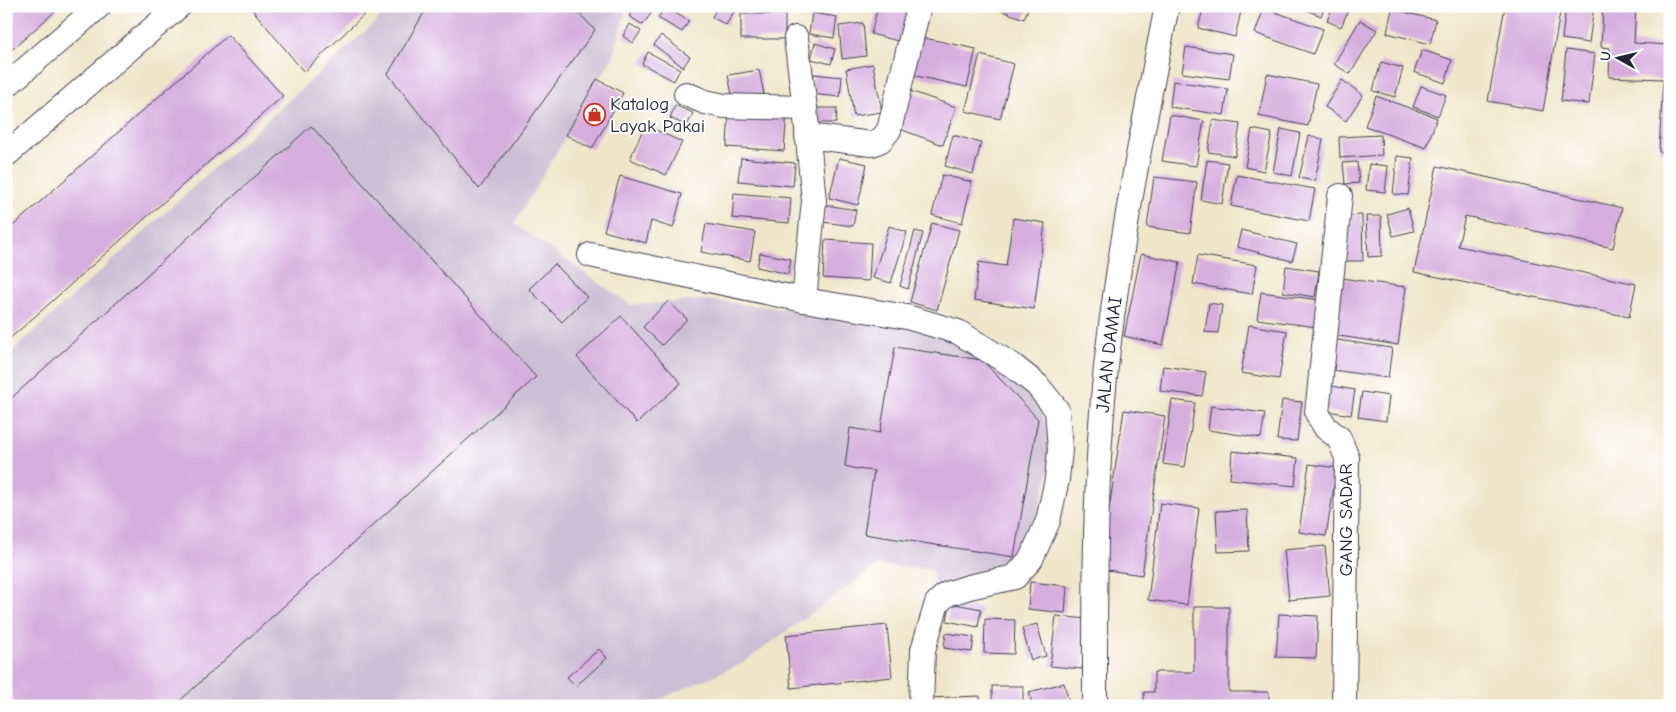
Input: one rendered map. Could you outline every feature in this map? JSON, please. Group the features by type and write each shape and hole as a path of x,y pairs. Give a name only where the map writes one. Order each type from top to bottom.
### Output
{"street":[{"path":"6,86 99,6"},
{"path":"6,155 179,6"},
{"path":"807,136 872,144 881,140 889,130 919,6"},
{"name":"JALAN DAMAI","path":"1095,706 1095,565 1099,448 1108,351 1137,159 1166,6"},
{"path":"796,38 814,201 804,300"},
{"path":"686,94 704,102 724,106 805,108"},
{"name":"GANG SADAR","path":"1340,196 1316,413 1326,428 1339,438 1347,458 1344,706"},
{"path":"590,255 804,300 907,317 958,332 1012,365 1037,385 1057,410 1060,450 1048,521 1031,558 1015,577 947,594 937,603 923,650 921,706"}],"shaded area":[{"path":"393,6 621,6 625,14 613,57 514,224 631,305 704,300 887,321 951,340 1006,372 1040,408 1049,433 1049,471 1034,529 1009,564 935,588 932,570 878,565 743,663 644,706 6,706 6,357"}],"building":[{"path":"6,6 61,6 6,55"},
{"path":"253,6 373,6 304,72 251,8"},
{"path":"428,6 572,6 595,30 479,189 388,74"},
{"path":"636,6 649,6 654,9 643,25 629,16"},
{"path":"718,6 729,6 735,10 726,25 712,17"},
{"path":"878,6 911,6 902,42 871,34"},
{"path":"989,6 1029,6 1024,19"},
{"path":"1204,6 1242,7 1235,37 1198,28"},
{"path":"1296,6 1325,6 1321,16"},
{"path":"1333,6 1350,6 1341,27 1327,21"},
{"path":"1435,6 1450,6 1449,10"},
{"path":"1505,6 1561,7 1543,111 1488,101"},
{"path":"1566,6 1594,6 1589,43 1562,39"},
{"path":"1603,6 1636,6 1634,43 1670,45 1670,153 1659,152 1663,79 1609,77 1610,48 1601,47"},
{"path":"665,7 689,21 682,32 658,18"},
{"path":"1264,8 1323,29 1313,54 1255,33"},
{"path":"1392,9 1436,20 1430,44 1387,33"},
{"path":"812,13 837,17 834,38 809,34"},
{"path":"741,14 785,14 785,39 741,39"},
{"path":"1360,20 1377,30 1350,74 1334,64"},
{"path":"863,23 866,56 842,59 839,26"},
{"path":"630,24 641,31 633,43 623,36"},
{"path":"228,35 283,96 6,342 6,232"},
{"path":"661,35 690,57 683,67 654,45"},
{"path":"915,36 976,49 967,87 907,74"},
{"path":"815,43 835,49 831,64 811,59"},
{"path":"1186,47 1233,54 1229,79 1182,73"},
{"path":"1422,50 1452,60 1445,83 1414,72"},
{"path":"1566,50 1595,54 1589,104 1561,101"},
{"path":"648,52 680,69 674,81 642,64"},
{"path":"980,55 1014,64 1000,119 965,111"},
{"path":"1381,62 1403,68 1395,97 1373,91"},
{"path":"873,64 882,112 854,116 846,69"},
{"path":"759,70 764,94 733,100 728,75"},
{"path":"814,74 842,77 840,97 811,94"},
{"path":"1267,74 1317,84 1308,126 1259,116"},
{"name":"Katalog Layak Pakai","path":"597,79 623,93 592,149 566,135"},
{"path":"1342,80 1363,95 1346,121 1325,107"},
{"path":"1173,81 1228,89 1224,115 1170,107"},
{"path":"1421,86 1446,95 1438,116 1413,107"},
{"path":"907,90 956,107 943,145 894,127"},
{"path":"1376,96 1437,118 1426,148 1365,126"},
{"path":"675,105 693,113 687,126 670,118"},
{"path":"729,107 787,111 784,151 727,147"},
{"path":"816,108 837,108 836,123 815,123"},
{"path":"1170,115 1204,121 1196,166 1162,161"},
{"path":"1213,120 1240,124 1235,156 1208,152"},
{"path":"645,125 682,142 666,175 630,159"},
{"path":"311,126 536,377 174,706 6,706 6,403"},
{"path":"1252,129 1272,133 1264,171 1245,167"},
{"path":"1281,129 1300,133 1292,176 1273,172"},
{"path":"953,135 981,143 973,174 945,166"},
{"path":"1381,135 1382,155 1340,158 1339,137"},
{"path":"1309,136 1323,139 1315,181 1299,178"},
{"path":"1397,156 1413,158 1408,195 1393,194"},
{"path":"741,158 795,163 793,186 738,181"},
{"path":"839,158 867,164 858,205 829,198"},
{"path":"1207,160 1228,163 1222,204 1201,200"},
{"path":"1357,162 1359,183 1345,184 1343,163"},
{"path":"1369,164 1388,166 1385,192 1366,190"},
{"path":"1437,166 1622,208 1613,248 1465,216 1458,246 1636,284 1629,317 1414,272"},
{"path":"942,175 972,182 962,223 932,215"},
{"path":"1237,175 1315,189 1309,221 1231,206"},
{"path":"620,176 682,194 673,228 651,221 646,243 604,231"},
{"path":"1154,177 1197,182 1190,233 1147,227"},
{"path":"734,193 791,198 789,223 732,218"},
{"path":"826,205 856,210 853,226 823,222"},
{"path":"1408,208 1414,231 1393,236 1387,214"},
{"path":"1362,215 1363,261 1343,261 1342,216"},
{"path":"1366,216 1381,216 1382,256 1368,257"},
{"path":"1013,218 1045,223 1034,309 974,300 979,262 1006,266"},
{"path":"932,223 959,230 937,310 910,302"},
{"path":"706,224 755,232 750,261 701,252"},
{"path":"889,226 907,232 891,283 873,278"},
{"path":"1241,230 1297,244 1292,261 1237,247"},
{"path":"915,231 923,233 908,289 900,286"},
{"path":"825,240 871,243 869,281 823,278"},
{"path":"760,253 791,259 788,274 757,267"},
{"path":"1141,254 1180,262 1163,345 1124,336"},
{"path":"1198,255 1257,265 1252,294 1193,284"},
{"path":"555,264 587,297 562,322 529,289"},
{"path":"1286,266 1319,271 1315,297 1283,292"},
{"path":"1341,278 1406,287 1398,345 1333,335"},
{"path":"1261,292 1320,300 1317,327 1257,319"},
{"path":"668,301 687,319 662,345 643,327"},
{"path":"1209,303 1222,305 1218,333 1205,332"},
{"path":"621,316 681,383 637,423 577,357"},
{"path":"1249,325 1287,331 1279,379 1241,373"},
{"path":"1330,339 1392,348 1388,378 1326,369"},
{"path":"895,347 982,360 1038,419 1014,557 864,534 874,471 845,466 850,428 880,433"},
{"path":"1163,366 1206,372 1202,396 1160,391"},
{"path":"1326,385 1355,390 1351,415 1322,410"},
{"path":"1362,392 1389,396 1386,421 1358,417"},
{"path":"1172,400 1195,403 1185,467 1163,464"},
{"path":"1282,400 1302,402 1297,441 1277,440"},
{"path":"1211,406 1265,413 1261,438 1208,430"},
{"path":"1124,410 1165,416 1142,575 1100,569"},
{"path":"1232,451 1298,458 1295,486 1230,479"},
{"path":"1309,464 1337,468 1326,536 1299,532"},
{"path":"1160,503 1199,508 1187,605 1148,600"},
{"path":"1247,510 1249,551 1218,552 1216,511"},
{"path":"1325,546 1330,596 1289,600 1284,550"},
{"path":"1030,582 1067,586 1065,613 1028,609"},
{"path":"950,603 981,609 978,627 947,621"},
{"path":"1194,607 1229,607 1229,692 1269,692 1269,706 1144,706 1144,692 1154,692 1154,672 1194,672"},
{"path":"1279,614 1318,616 1316,658 1276,657"},
{"path":"1056,616 1088,619 1082,669 1050,666"},
{"path":"985,619 1015,620 1014,654 984,653"},
{"path":"1037,624 1046,656 1031,660 1022,628"},
{"path":"887,625 892,677 791,688 786,635"},
{"path":"946,633 974,637 972,652 944,648"},
{"path":"599,649 607,658 576,686 567,677"},
{"path":"1064,683 1070,706 1033,706 1029,692"},
{"path":"992,686 1023,686 1023,706 992,706"},
{"path":"980,696 980,706 925,706 925,698"}],"place":[{"name":"Katalog Layak Pakai","path":"594,114"}]}
